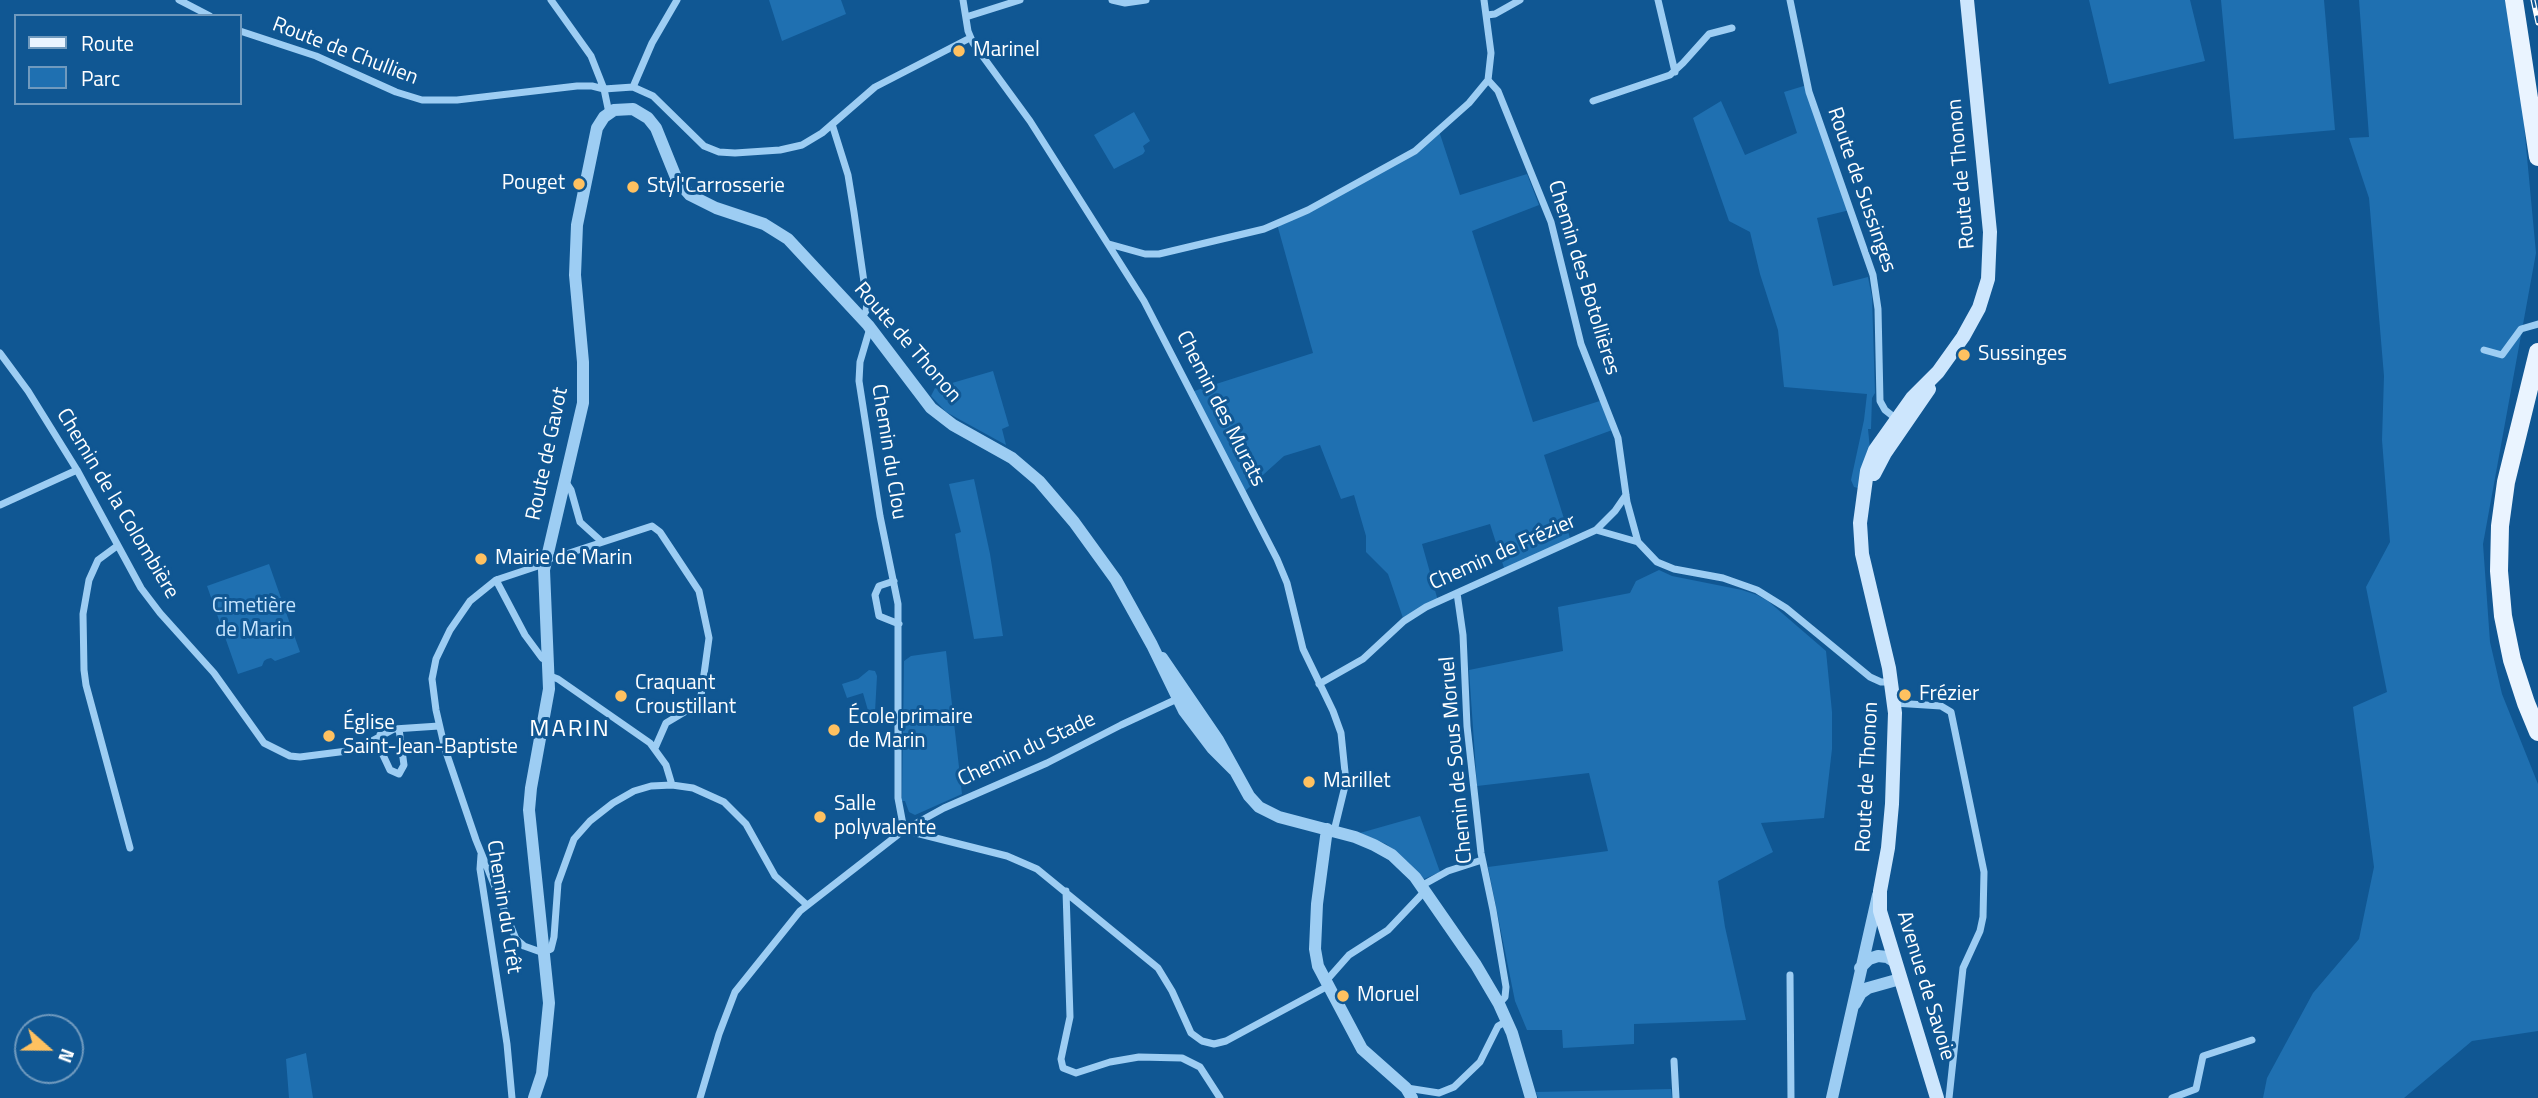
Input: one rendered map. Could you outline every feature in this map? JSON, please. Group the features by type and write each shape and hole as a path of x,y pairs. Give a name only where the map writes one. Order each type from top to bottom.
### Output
{"main road":[{"name":"Route de Thonon","path":"1881,885 1891,823 1896,737 1892,682 1862,554 1860,523 1870,460 1901,422 1916,394 1938,372 1973,320 1984,295 1990,264 1989,222 1967,0"},
{"path":"2514,0 2538,157"},
{"path":"2538,352 2534,388 2505,493 2500,526 2499,571 2503,616 2512,660 2538,732"},
{"name":"Avenue de Savoie","path":"1881,885 1880,911 1937,1098"}],"street":[{"path":"179,0 206,14"},
{"path":"551,0 586,47 604,89 609,113"},
{"path":"677,0 652,43 633,87 653,96 697,141 719,152 735,153 795,147 815,138 875,88 970,38 962,0"},
{"path":"966,17 1020,0"},
{"path":"1112,0 1125,3 1146,0"},
{"path":"1108,244 1144,254 1165,254 1264,229 1287,220 1415,151 1469,103 1488,80 1492,62 1485,0"},
{"path":"1487,15 1495,14 1520,0"},
{"path":"1658,0 1675,72"},
{"name":"Route de Sussinges","path":"1790,0 1809,92 1873,275 1878,309 1879,397 1883,407 1901,422"},
{"path":"1593,101 1675,72 1705,37 1712,32 1732,28"},
{"name":"Route de Chullien","path":"242,32 316,56 396,92 422,100 457,100 587,85 604,89 633,87"},
{"name":"Chemin des Murats","path":"970,38 1030,121 1155,322 1277,559 1287,583 1303,649 1336,718 1345,760 1344,795 1331,830"},
{"name":"Chemin des Botollières","path":"1488,80 1498,91 1551,222 1581,344 1615,429 1623,462 1626,495 1638,542"},
{"name":"Route de Thonon","path":"609,113 626,109 644,114 656,128 672,171 683,188 708,205 764,224 795,245 866,323 931,408 953,425 1012,458 1047,490 1104,563 1152,645 1173,672 1181,697 1218,740 1249,796 1265,811 1365,840 1384,849 1400,862 1423,889 1476,965 1499,1004 1531,1098"},
{"name":"Route de Gavot","path":"534,1098 542,1074 549,1015 549,991 530,831 530,799 548,702 550,676 545,561 579,424 584,385 575,275 576,233 596,134 600,122 609,113"},
{"name":"Chemin du Clou","path":"832,124 848,175 867,303 859,381 899,624 898,798 904,830"},
{"path":"2484,350 2502,355 2521,329 2538,324"},
{"name":"Chemin de la Colombière","path":"0,353 29,391 77,470 150,601 214,673 259,738 270,747 295,757 350,751 361,748 380,735"},
{"path":"0,505 77,470"},
{"path":"565,481 571,490 580,522 601,541"},
{"path":"1596,530 1626,495"},
{"path":"549,661 542,658 525,635 496,580 601,541 645,527 655,527 702,597 709,638 701,696 693,707 666,723 655,748"},
{"name":"Chemin de Frézier","path":"1319,684 1363,659 1409,617 1444,598 1596,530 1638,542 1665,566 1734,582 1769,596 1795,614 1870,677 1881,682 1892,682"},
{"path":"117,546 98,559 89,580 83,614 84,670 130,848"},
{"name":"Chemin du Crêt","path":"496,580 477,593 454,623 436,659 432,686 439,726 481,854 480,869 507,1044 511,1094"},
{"path":"894,581 879,586 875,595 879,616 899,624"},
{"name":"Chemin de Sous Moruel","path":"1458,593 1471,772 1482,860 1505,981 1505,995 1499,1004"},
{"path":"550,676 655,748 666,765 672,785"},
{"name":"Chemin du Stade","path":"700,1098 735,992 789,923 807,905 904,830 944,808 1047,764 1181,697"},
{"path":"1894,703 1941,706 1951,712 1984,872 1983,921 1963,968 1949,1098"},
{"path":"399,729 404,765 399,774 390,770 383,755 380,735 399,729 439,726"},
{"path":"481,854 516,939 529,948 544,952 553,945 557,890 566,856 574,839 590,821 634,791 651,786 672,785 699,789 730,807 750,831 775,876 807,905"},
{"path":"904,830 1032,865 1158,968 1191,1033 1202,1041 1214,1044 1226,1041 1326,984 1349,955 1388,930 1423,889 1448,871 1482,860"},
{"path":"1331,830 1318,890 1315,949 1318,966 1326,984 1366,1054 1409,1093 1439,1093 1454,1087 1480,1062 1499,1026 1507,1021"},
{"name":"Route de Thonon","path":"1832,1098 1881,885"},
{"path":"1066,891 1070,1017 1061,1059 1063,1068 1076,1073 1110,1062 1139,1057 1182,1058 1200,1066 1220,1098"},
{"path":"1860,968 1869,959 1878,956 1895,962"},
{"path":"1790,975 1791,1098"},
{"path":"1854,1007 1861,993 1868,988 1900,979"},
{"path":"2172,1098 2196,1088 2203,1056 2252,1040"},
{"path":"1674,1061 1676,1098"}],"green space":[{"path":"769,0 841,0 846,14 782,41"},
{"path":"2089,0 2190,0 2205,61 2109,84"},
{"path":"2221,0 2324,0 2335,130 2234,139"},
{"path":"2359,0 2505,0 2520,82 2536,253 2483,544 2490,642 2502,694 2538,784 2538,1031 2472,1041 2404,1098 2263,1098 2267,1078 2313,993 2359,939 2374,867 2353,707 2387,692 2366,587 2390,542 2382,440 2384,376 2369,198 2349,138 2369,137"},
{"path":"1807,85 1850,210 1817,218 1833,286 1868,277 1872,297 1875,393 1872,398 1871,429 1868,429 1870,449 1858,488 1854,487 1851,480 1867,394 1784,387 1778,330 1750,232 1729,221 1693,118 1721,101 1745,155 1797,133 1784,92"},
{"path":"1134,112 1150,141 1143,146 1143,154 1114,169 1094,135"},
{"path":"1439,131 1460,195 1527,174 1539,205 1472,231 1533,422 1603,400 1615,429 1544,455 1571,541 1505,571 1490,524 1422,544 1438,601 1404,621 1388,574 1366,552 1366,536 1354,495 1341,499 1320,445 1284,456 1243,493 1191,392 1313,353 1277,224 1405,157"},
{"path":"993,371 1009,426 1002,429 1006,445 946,412 931,396 935,388"},
{"path":"974,479 990,554 1003,636 974,639 955,534 961,532 949,484"},
{"name":"Cimetière de Marin","path":"269,564 300,652 275,661 267,659 262,666 238,674 207,586"},
{"path":"1659,570 1672,576 1757,595 1768,601 1826,651 1832,712 1832,749 1824,818 1761,823 1773,852 1718,881 1725,927 1746,1020 1634,1024 1634,1044 1563,1048 1562,1030 1527,1030 1515,1001 1488,867 1608,851 1589,773 1477,786 1469,670 1563,651 1558,607 1630,593 1636,581"},
{"path":"946,651 962,794 915,815 909,812 905,801 902,801 904,661 911,656"},
{"path":"869,670 875,671 877,676 875,712 869,714 863,693 847,698 842,684 858,679"},
{"path":"1420,816 1440,872 1424,879 1386,844 1360,833"},
{"path":"306,1053 313,1098 289,1098 286,1059"},
{"path":"1671,1089 1672,1098 1538,1098 1536,1092"}],"railway":[{"path":"2533,0 2538,23"}],"place":[{"name":"Marinel","path":"959,51"},
{"name":"Pouget","path":"579,184"},
{"name":"Styl'Carrosserie","path":"633,187"},
{"name":"Sussinges","path":"1964,355"},
{"name":"Mairie de Marin","path":"481,559"},
{"name":"Frézier","path":"1905,695"},
{"name":"Craquant Croustillant","path":"621,696"},
{"name":"École primaire de Marin","path":"834,730"},
{"name":"Église Saint-Jean-Baptiste","path":"329,736"},
{"name":"Marillet","path":"1309,782"},
{"name":"Salle polyvalente","path":"820,817"},
{"name":"Moruel","path":"1343,996"}],"district":[{"name":"MARIN","path":"570,730"}]}
